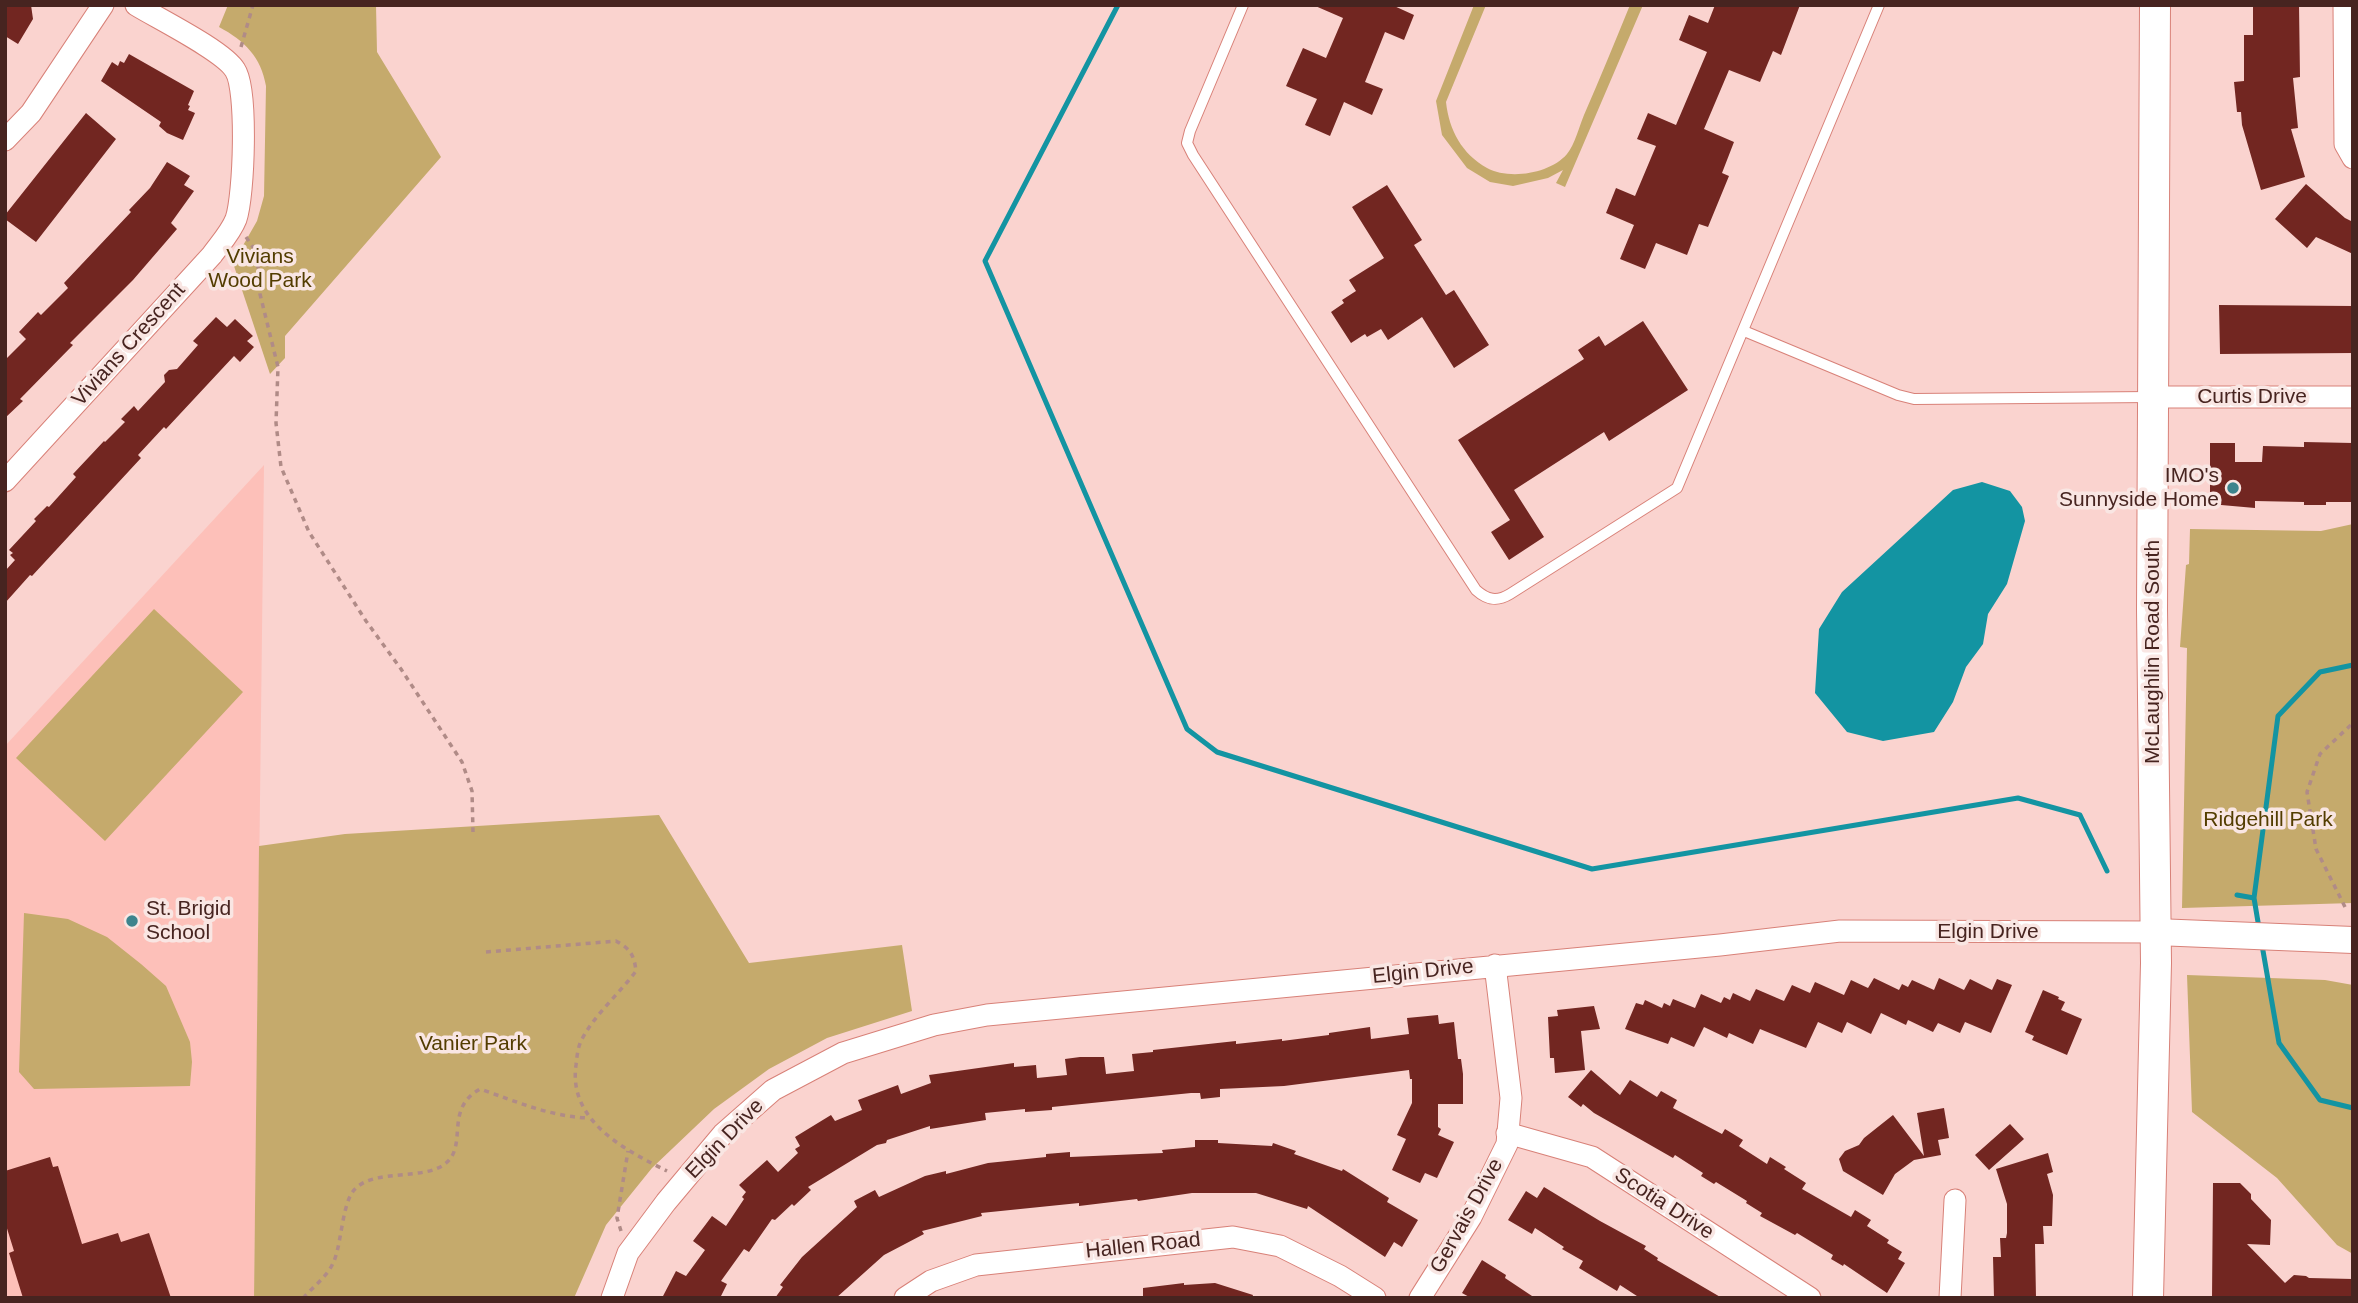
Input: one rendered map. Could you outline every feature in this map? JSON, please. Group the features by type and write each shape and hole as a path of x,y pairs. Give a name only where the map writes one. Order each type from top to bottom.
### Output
{"main road":[{"name":"McLaughlin Road South","path":"2148,1298 2156,932 2151,609 2155,5"}],"street":[{"path":"5,140 31,113 103,5"},
{"path":"136,5 222,57 235,69"},
{"path":"2344,5 2345,144 2353,158"},
{"name":"Vivians Crescent","path":"5,481 212,255 235,221 240,201 243,120 242,88 235,69"},
{"name":"Curtis Drive","path":"2152,397 2353,397"},
{"name":"Elgin Drive","path":"612,1298 628,1253 684,1180 723,1134 773,1090 843,1053 934,1025 987,1015 1720,945 1840,931 2156,932 2353,940"},
{"name":"Gervais Drive","path":"1420,1298 1471,1217 1507,1144 1511,1098 1495,965"},
{"name":"Scotia Drive","path":"1507,1133 1592,1157 1810,1298"},
{"path":"1950,1298 1955,1199"},
{"name":"Hallen Road","path":"905,1298 931,1282 976,1265 1233,1237 1280,1246 1340,1276 1375,1298"}],"lane":[{"path":"1243,5 1189,131 1187,143 1192,155 1468,578 1483,597 1494,600 1502,598 1677,488 1878,5"},
{"path":"1744,331 1898,395 1914,399 2152,397"}],"path":[{"path":"235,69 253,5"},
{"path":"235,221 257,253 260,294 278,367 276,423 281,467 316,543 461,762 472,791 473,832"},
{"path":"2346,907 2316,849 2307,792 2320,754 2353,723"},
{"path":"486,952 616,942 629,948 635,959 636,971 605,1005 581,1041 574,1079 578,1098 588,1118 628,1151 684,1180"},
{"path":"303,1298 328,1273 335,1260 352,1191 364,1181 437,1168 448,1162 454,1148 459,1111 470,1095 480,1089 530,1109 565,1117 588,1118"},
{"path":"628,1151 617,1218 628,1253"}],"shaded area":[{"name":"St. Brigid School","path":"264,465 254,1298 5,1298 5,746"}],"green space":[{"name":"Vivians Wood Park","path":"228,5 376,5 377,52 441,157 285,336 285,358 270,374 233,263 257,221 264,196 266,86 256,58 237,38 219,27"},
{"path":"1474,5 1486,5 1446,102 1450,122 1458,140 1470,156 1496,172 1517,174 1550,166 1567,154 1630,5 1643,5 1565,187 1556,183 1563,170 1548,178 1513,186 1490,182 1467,168 1442,135 1436,101"},
{"name":"Ridgehill Park","path":"2353,524 2353,903 2182,908 2187,648 2180,647 2190,529 2321,531"},
{"path":"154,609 243,692 105,841 16,758"},
{"name":"Vanier Park","path":"659,815 749,963 902,945 912,1011 827,1038 769,1069 714,1109 652,1168 606,1225 574,1298 254,1298 259,846 345,834"},
{"path":"24,913 68,919 107,937 166,986 190,1042 190,1086 34,1089 19,1072"},
{"path":"2187,975 2325,980 2353,985 2353,1254 2337,1245 2277,1178 2192,1112"}],"water":[{"path":"1982,482 2010,491 2022,507 2025,521 2007,584 1988,614 1983,644 1966,667 1953,702 1934,732 1883,741 1847,732 1815,693 1819,629 1842,592 1953,490"}],"building":[{"path":"8,5 31,5 33,19 18,44 5,36 5,10"},
{"path":"1313,5 1392,5 1414,15 1404,40 1385,32 1365,82 1383,89 1372,115 1344,102 1330,136 1305,125 1317,99 1286,86 1303,48 1326,58 1343,18"},
{"path":"1715,5 1800,5 1781,55 1773,51 1760,82 1729,70 1704,129 1734,142 1722,173 1729,176 1708,227 1699,224 1687,255 1656,243 1645,269 1620,259 1634,225 1606,213 1616,188 1635,196 1656,146 1637,139 1648,113 1676,125 1707,52 1679,40 1689,15 1708,23"},
{"path":"2253,5 2299,5 2300,77 2293,78 2298,128 2291,129 2305,177 2261,190 2242,125 2241,112 2237,112 2234,82 2244,81 2244,35 2253,35"},
{"path":"129,54 194,91 188,110 195,113 183,140 167,133 159,126 161,122 101,81 112,62 118,66 120,61 124,63"},
{"path":"86,113 116,139 36,242 5,219 5,215"},
{"path":"167,162 190,176 184,185 194,191 171,223 177,229 133,280 70,343 73,345 5,418 5,360 26,339 19,332 38,312 41,315 68,288 64,283 131,212 129,210 150,188"},
{"path":"2306,184 2353,222 2353,254 2316,237 2307,248 2275,219"},
{"path":"1387,185 1422,240 1414,245 1446,295 1454,290 1489,345 1454,368 1422,317 1388,340 1381,329 1367,337 1365,334 1351,343 1331,312 1344,303 1342,300 1356,291 1349,280 1384,258 1352,207"},
{"path":"2219,305 2353,306 2353,353 2220,354"},
{"path":"216,317 227,327 235,319 253,336 247,341 254,347 240,362 234,356 166,429 164,427 138,455 141,458 5,603 5,571 15,560 9,550 36,521 34,519 49,507 76,477 73,474 125,422 121,419 134,406 138,411 165,382 164,375 169,370 177,369 198,345 193,341"},
{"path":"1643,321 1688,390 1609,441 1604,432 1514,490 1544,537 1509,560 1491,532 1510,520 1458,440 1584,359 1578,350 1599,336 1605,346"},
{"path":"2304,442 2353,443 2353,502 2304,505 2304,502 2255,501 2255,508 2210,504 2210,443 2235,443 2235,462 2262,462 2263,446 2304,447"},
{"path":"1874,978 1899,990 1902,984 1908,987 1912,980 1934,990 1939,978 1964,990 1970,979 1992,990 1997,979 2012,985 1991,1033 1965,1022 1960,1033 1938,1023 1933,1032 1908,1020 1906,1025 1881,1013 1871,1034 1847,1022 1842,1033 1818,1022 1806,1048 1760,1029 1753,1044 1729,1033 1727,1038 1704,1027 1694,1047 1671,1037 1668,1044 1625,1029 1636,1003 1643,1005 1645,1000 1662,1008 1664,1003 1670,1006 1673,999 1695,1008 1701,994 1721,1003 1724,997 1730,1000 1733,993 1750,1001 1756,989 1784,1001 1792,985 1810,993 1815,982 1844,995 1851,980 1868,988"},
{"path":"2043,990 2065,1002 2061,1010 2082,1019 2067,1055 2032,1040 2034,1036 2025,1032"},
{"path":"1594,1006 1600,1029 1581,1031 1585,1070 1555,1073 1554,1058 1550,1058 1548,1017 1558,1016 1557,1010"},
{"path":"1438,1015 1439,1024 1454,1022 1458,1059 1461,1059 1463,1074 1463,1104 1438,1104 1438,1127 1441,1129 1438,1135 1454,1142 1437,1178 1425,1173 1420,1183 1392,1170 1406,1139 1397,1135 1412,1103 1412,1079 1409,1070 1284,1086 1220,1089 1220,1097 1201,1099 1200,1093 1191,1093 1052,1107 1052,1110 1025,1112 1025,1109 985,1113 986,1120 930,1129 930,1126 887,1140 808,1187 811,1190 794,1206 792,1204 775,1220 772,1219 749,1252 744,1249 721,1281 727,1284 720,1298 662,1298 676,1271 686,1276 705,1250 693,1241 712,1216 726,1226 744,1199 742,1197 746,1192 739,1185 767,1160 778,1172 798,1153 795,1149 800,1146 795,1137 831,1115 835,1121 862,1110 858,1100 898,1085 901,1094 931,1083 929,1075 1014,1063 1014,1067 1036,1065 1037,1078 1067,1075 1065,1059 1080,1057 1104,1057 1106,1074 1134,1071 1132,1054 1153,1050 1236,1041 1236,1044 1282,1041 1370,1027 1371,1039 1409,1034 1407,1018"},
{"path":"1591,1070 1620,1095 1630,1080 1657,1097 1661,1091 1677,1100 1673,1108 1722,1134 1725,1129 1743,1140 1739,1146 1767,1164 1770,1157 1786,1167 1784,1169 1806,1183 1802,1189 1851,1217 1855,1210 1871,1220 1867,1226 1902,1252 1898,1259 1905,1263 1887,1293 1844,1264 1843,1266 1831,1259 1833,1255 1797,1233 1795,1235 1760,1216 1762,1213 1746,1203 1747,1201 1701,1176 1703,1173 1675,1155 1673,1158 1583,1104 1581,1107 1568,1097"},
{"path":"1944,1108 1949,1138 1938,1140 1941,1155 1914,1160 1895,1174 1883,1195 1843,1171 1839,1159 1845,1151 1859,1145 1893,1115 1924,1156 1917,1113"},
{"path":"2010,1124 2024,1139 1989,1170 1975,1155"},
{"path":"1195,1140 1272,1146 1273,1143 1296,1151 1294,1154 1342,1171 1343,1169 1389,1198 1387,1202 1418,1220 1402,1247 1394,1242 1385,1257 1308,1206 1307,1209 1256,1193 1192,1193 1138,1201 1079,1206 1079,1203 981,1213 982,1216 922,1231 924,1234 884,1255 836,1298 775,1298 783,1287 780,1285 802,1257 857,1207 854,1201 875,1190 879,1197 925,1176 946,1171 946,1174 988,1163 1070,1152 1070,1157 1163,1153 1162,1150 1195,1147"},
{"path":"2048,1153 2053,1172 2047,1174 2053,1195 2052,1226 2043,1226 2044,1244 2035,1244 2036,1298 1994,1298 1993,1257 2001,1257 2000,1238 2006,1238 2007,1233 2007,1204 1996,1169"},
{"path":"50,1157 53,1167 58,1166 82,1244 118,1233 121,1242 149,1233 171,1298 23,1298 9,1253 14,1251 5,1222 5,1171"},
{"path":"2213,1183 2240,1183 2271,1220 2270,1245 2247,1244 2285,1283 2294,1275 2353,1279 2353,1298 2212,1298"},
{"path":"1544,1187 1646,1246 1644,1249 1658,1258 1657,1260 1722,1298 1640,1298 1620,1285 1617,1291 1579,1268 1583,1261 1562,1249 1564,1247 1535,1228 1532,1234 1508,1220 1526,1191 1537,1198"},
{"path":"1482,1260 1535,1298 1471,1298 1462,1293"},
{"path":"1184,1283 1215,1283 1253,1295 1252,1298 1143,1298 1143,1288"}],"waterway":[{"path":"1118,5 985,261 1187,729 1217,752 1592,869 2018,798 2080,815 2107,871"},
{"path":"2259,928 2254,898 2278,716 2320,672 2353,665"},
{"path":"2237,895 2254,898"},
{"path":"2262,945 2279,1043 2320,1100 2353,1108"}],"place":[{"name":"IMO's Sunnyside Home","path":"2233,488"},
{"name":"St. Brigid School","path":"132,921"}]}
